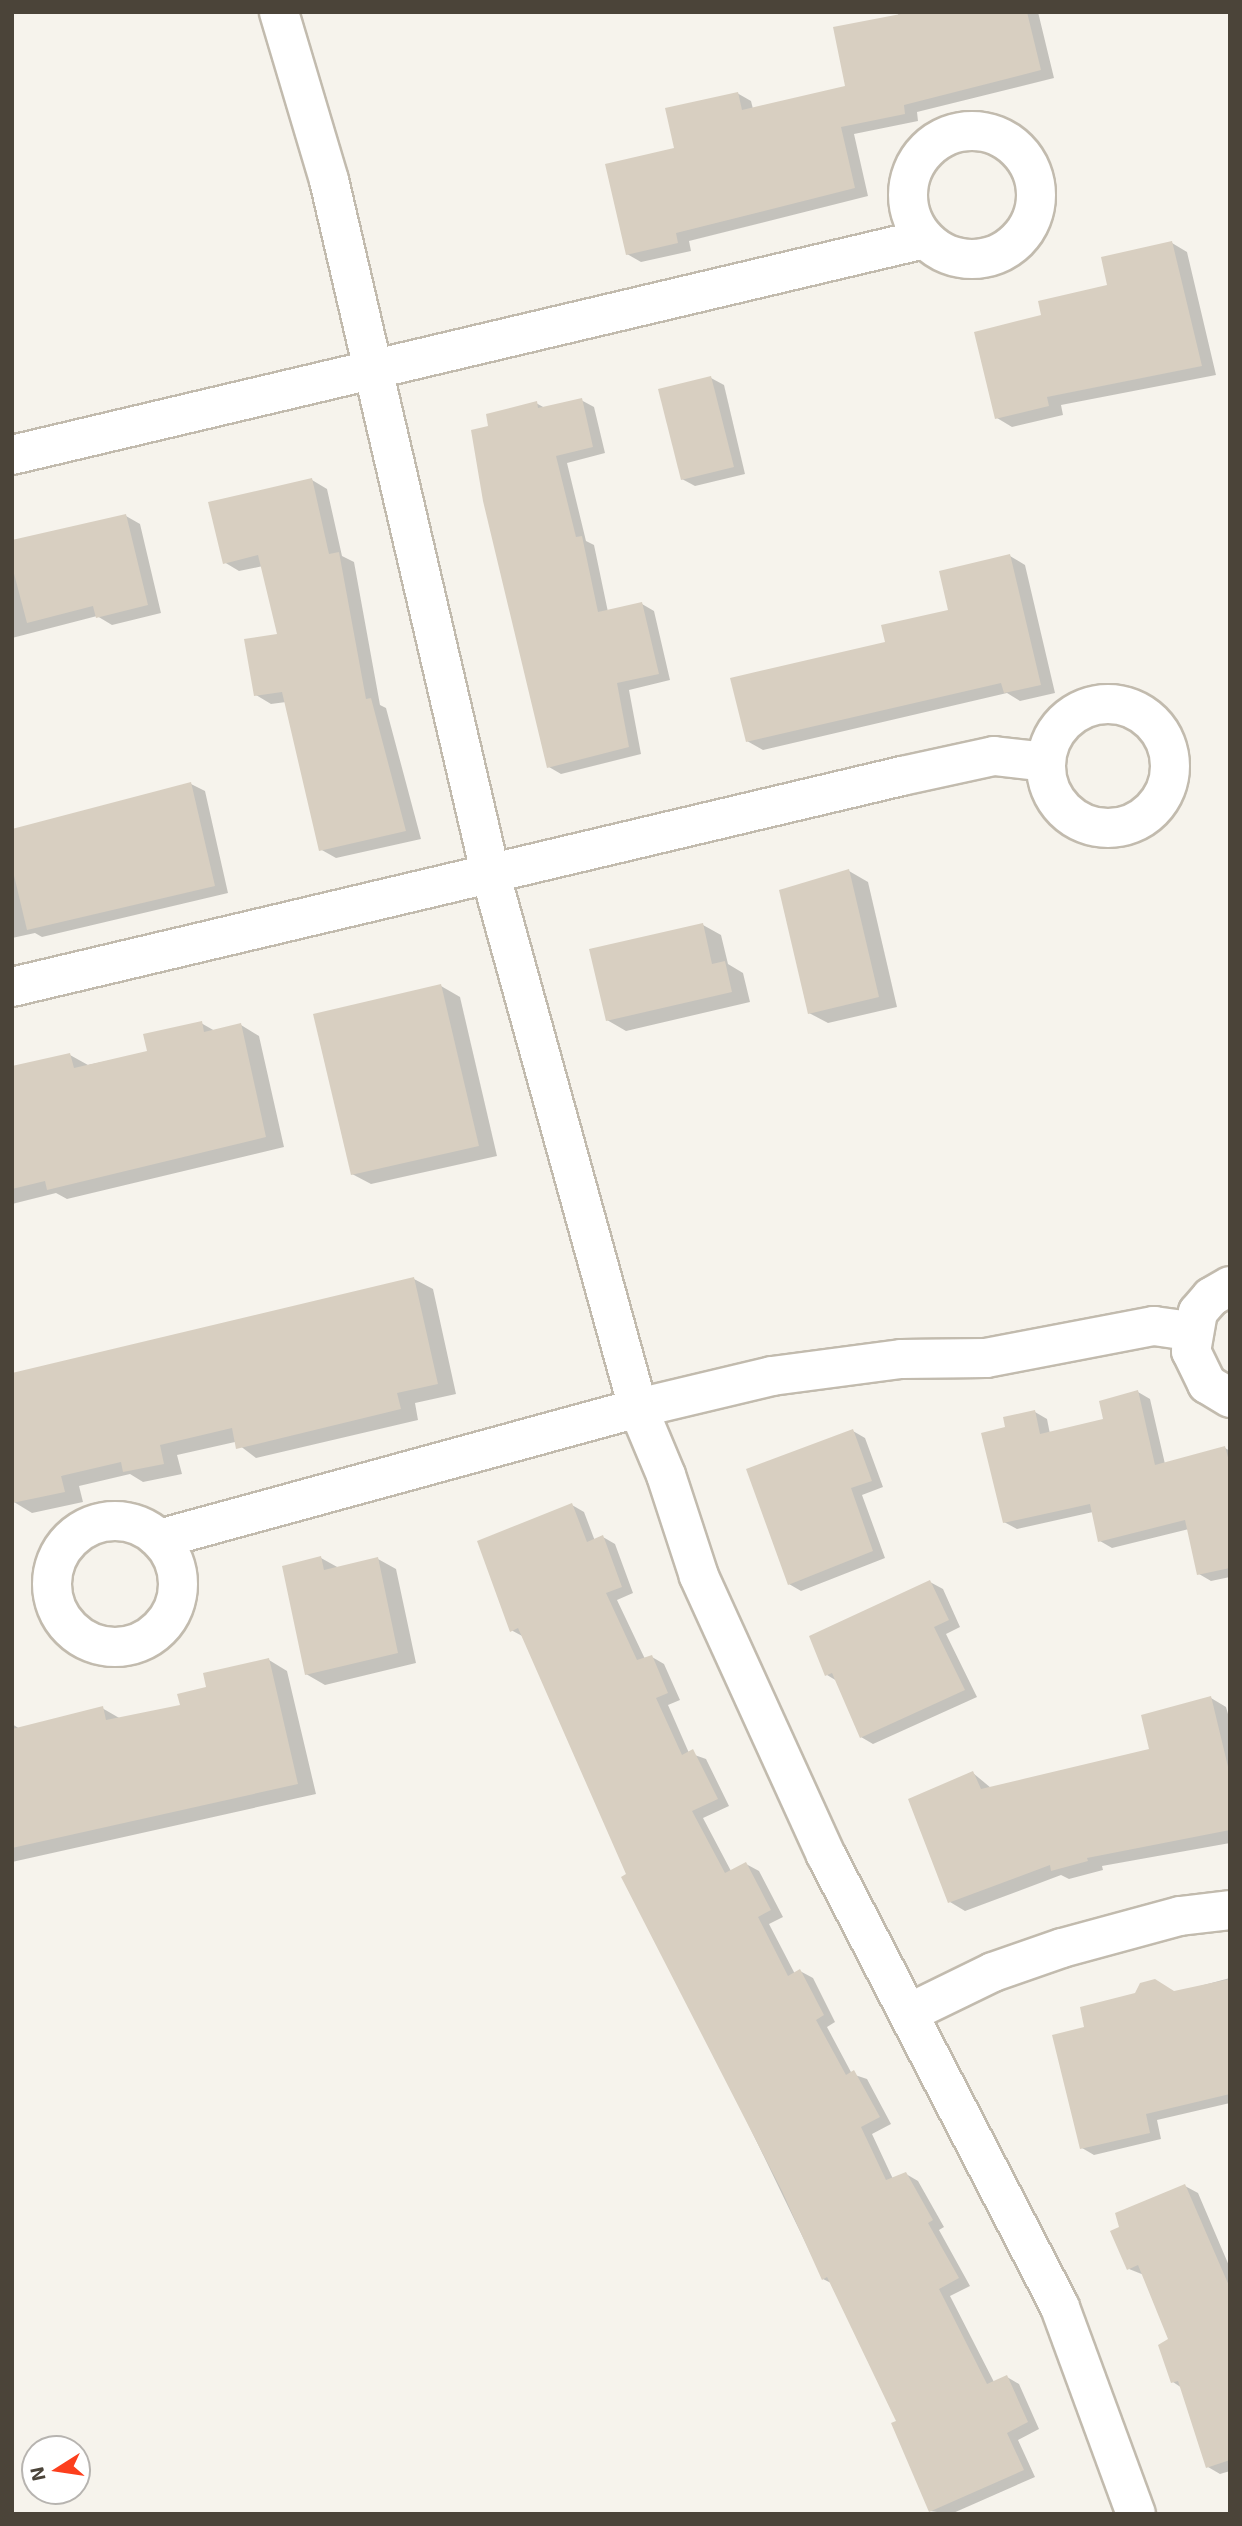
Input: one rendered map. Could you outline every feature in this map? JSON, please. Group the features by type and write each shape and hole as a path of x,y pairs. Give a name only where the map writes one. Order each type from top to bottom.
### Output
{"street":[{"path":"279,12 329,180 490,872 638,1408 666,1475 699,1576 826,1854 911,2012 1060,2307 1136,2514"},
{"path":"12,455 924,239"},
{"path":"12,988 490,872 994,756 1046,762"},
{"path":"1230,1286 1211,1297 1198,1312 1191,1331 1196,1369 1207,1384 1230,1398"},
{"path":"159,1539 638,1408 772,1376 901,1359 986,1358 1154,1326 1191,1331"},
{"path":"911,2012 993,1972 1062,1948 1180,1916 1230,1910"}],"building":[{"path":"911,12 1027,12 1041,70 904,105 905,114 841,127 855,188 676,233 678,243 626,255 605,164 674,148 665,108 738,92 742,110 845,86 833,27"},
{"path":"1172,241 1202,366 1047,397 1049,406 995,419 974,332 1041,315 1038,301 1107,285 1101,257"},
{"path":"711,376 734,467 681,480 658,389"},
{"path":"582,398 593,447 556,456 576,537 582,536 598,612 642,602 659,674 617,683 629,747 547,768 483,501 471,430 488,426 486,414 537,401 538,408"},
{"path":"312,478 329,554 339,552 366,699 371,698 406,831 319,851 282,692 254,696 244,639 277,634 258,555 223,564 208,502"},
{"path":"126,514 148,605 96,618 93,606 27,623 12,566 12,540"},
{"path":"1010,554 1041,685 1004,693 1001,683 746,742 730,678 885,642 881,625 948,610 939,571"},
{"path":"191,782 215,886 27,930 12,867 12,829"},
{"path":"849,869 879,997 808,1014 779,890"},
{"path":"703,923 712,964 725,961 732,992 606,1021 589,949"},
{"path":"441,984 479,1146 351,1175 313,1014"},
{"path":"202,1021 204,1032 241,1023 266,1137 47,1190 45,1181 12,1189 12,1066 70,1053 74,1068 147,1051 143,1034"},
{"path":"414,1277 438,1384 397,1393 401,1409 236,1449 232,1428 160,1445 164,1464 123,1472 121,1462 61,1476 65,1492 12,1503 12,1373"},
{"path":"1138,1390 1155,1465 1225,1446 1230,1465 1230,1568 1197,1575 1185,1520 1098,1542 1090,1504 1003,1523 981,1433 1005,1427 1003,1417 1035,1410 1040,1434 1103,1419 1099,1401"},
{"path":"853,1429 872,1481 851,1488 873,1551 788,1585 746,1469"},
{"path":"572,1503 587,1542 603,1535 622,1587 606,1593 637,1660 652,1655 668,1693 656,1698 682,1755 693,1749 718,1799 692,1811 725,1873 746,1862 771,1910 758,1917 788,1976 800,1969 824,2015 816,2020 846,2075 854,2070 880,2117 861,2127 886,2180 906,2172 933,2220 928,2223 959,2278 939,2289 987,2384 1007,2375 1028,2422 1007,2433 1024,2470 929,2512 891,2423 896,2421 827,2277 822,2280 782,2191 621,1877 626,1874 518,1628 510,1632 477,1541"},
{"path":"321,1556 324,1570 378,1557 398,1653 305,1675 282,1566"},
{"path":"930,1580 949,1620 934,1627 965,1690 860,1738 832,1673 825,1676 809,1636"},
{"path":"269,1658 298,1784 12,1848 12,1729 103,1706 106,1720 180,1705 177,1694 206,1687 203,1673"},
{"path":"1211,1696 1230,1775 1230,1830 1087,1858 1088,1861 1051,1871 1050,1865 948,1903 908,1799 973,1771 981,1789 1149,1749 1141,1715"},
{"path":"1155,1979 1174,1991 1230,1979 1230,2094 1146,2114 1150,2133 1080,2149 1052,2035 1084,2027 1080,2007 1135,1993 1140,1983"},
{"path":"1185,2184 1230,2288 1230,2460 1206,2468 1178,2381 1171,2383 1158,2345 1168,2339 1138,2265 1127,2270 1110,2231 1119,2227 1115,2213"}]}
